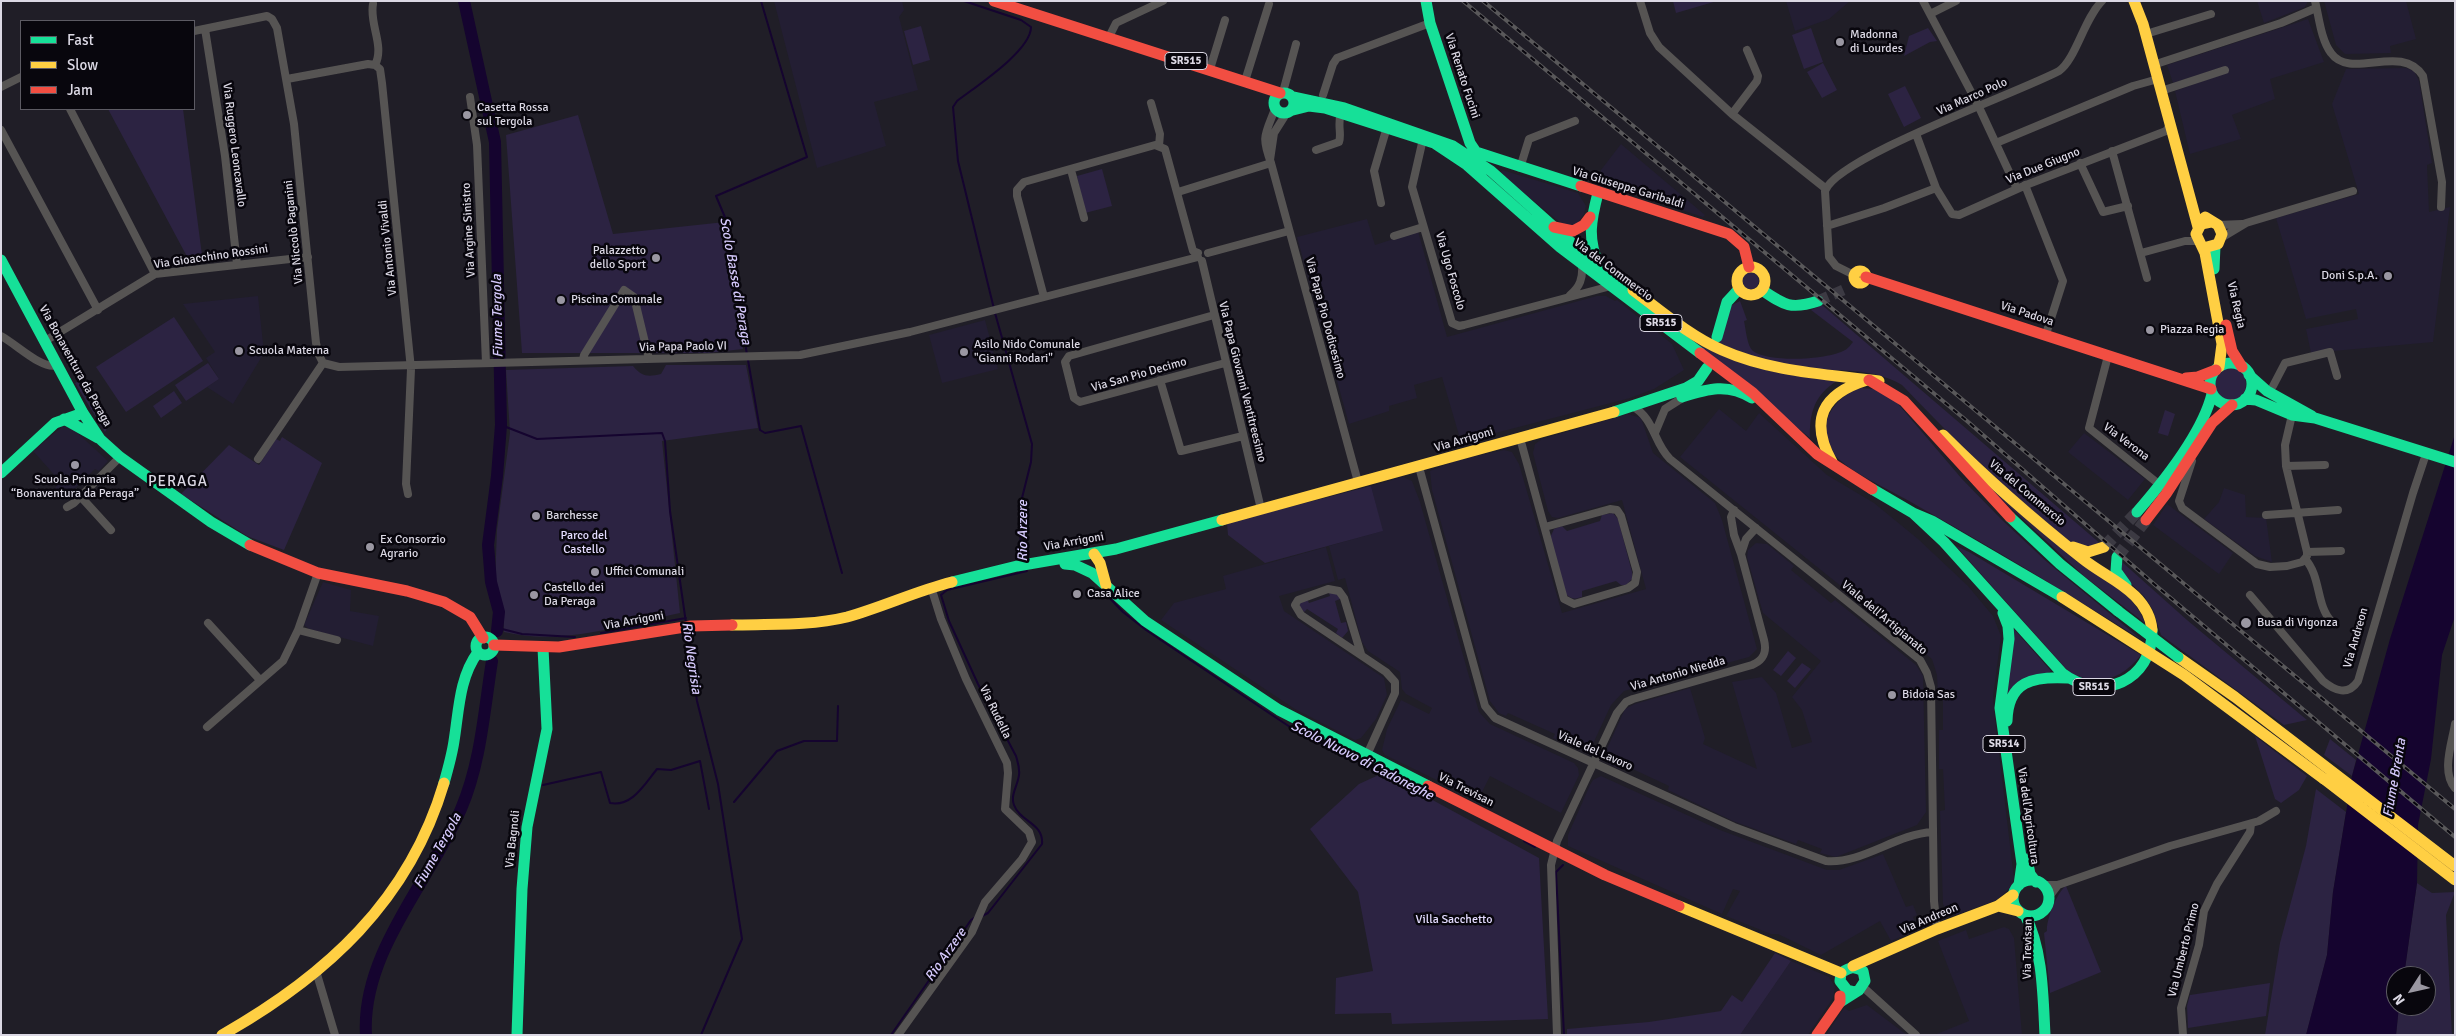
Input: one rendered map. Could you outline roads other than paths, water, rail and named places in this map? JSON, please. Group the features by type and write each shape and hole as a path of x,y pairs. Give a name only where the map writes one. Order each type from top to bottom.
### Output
{"main road":[{"name":"SR515","path":"994,1 1210,69 1245,81 1261,89 1321,98 1398,125 1450,148"},
{"name":"Via Renato Fucini","path":"1426,1 1430,23 1470,143 1480,155"},
{"path":"2134,1 2144,29 2192,204 2198,227 2196,234 2199,243 2207,247 2218,242 2221,231 2215,223 2192,204"},
{"path":"2140,1 2144,29"},
{"name":"SR515","path":"1261,89 1274,107 1282,114 1314,106 1450,148"},
{"path":"1274,107 1276,96 1286,94 1294,106 1289,112"},
{"name":"Via del Commercio","path":"1450,148 1491,171 1599,265 1683,327 1715,346 1745,360 1796,372 1869,380 1895,387 1991,482 2065,543 2138,598 2150,618 2154,638 2151,650 2139,668 2119,683 2106,688 2084,686 2068,678 2055,667 1944,542 1913,513"},
{"name":"Via del Commercio","path":"1450,148 1582,265 1718,365 1777,415 1817,454 1913,513 1932,521 2062,597 2176,669 2335,787 2454,880"},
{"name":"Via Giuseppe Garibaldi","path":"1480,155 1729,234 1744,247 1749,267 1762,273 1765,281 1762,290"},
{"path":"1598,193 1590,218 1589,238 1599,265"},
{"path":"1554,227 1573,231 1584,225 1590,218"},
{"path":"2198,227 2204,222 2215,223"},
{"name":"Via Regia","path":"2218,242 2213,263 2220,300 2232,351 2245,371"},
{"name":"Via Regia","path":"2199,243 2205,253 2222,344 2217,369"},
{"name":"Via Bonaventura da Peraga","path":"1,260 83,413 100,439 120,457 235,538 280,559 318,573 407,591 444,602 470,617 483,638"},
{"path":"1717,337 1727,302 1739,289 1738,275 1749,267"},
{"name":"Via Padova","path":"1856,281 2046,334 2180,379 2212,392 2221,402 2232,405"},
{"path":"1739,289 1751,295 1762,290 1774,300 1792,308 1818,301"},
{"name":"Via Padova","path":"2180,379 2198,377 2231,364 2245,371"},
{"name":"Via Arrigoni","path":"494,645 543,648 686,626 800,623 833,619 931,587 1023,565 1113,550 1419,467 1648,402 1693,386 1703,376 1707,368"},
{"path":"2137,512 2160,485 2207,414 2212,392 2211,379 2217,369"},
{"path":"2245,371 2251,388 2245,399"},
{"path":"2245,371 2267,391 2298,406 2315,418"},
{"name":"Via del Commercio","path":"1835,466 1824,449 1820,438 1823,411 1830,399 1840,391 1869,380 1882,386 1904,401 1998,506 2084,583 2455,866"},
{"name":"Via Arrigoni","path":"1648,402 1684,397 1703,390 1726,386 1743,392 1777,415"},
{"path":"2146,520 2192,456 2212,423 2232,405 2245,399 2256,400 2292,415 2315,418 2429,456 2455,462"},
{"path":"1,473 44,432 64,419 83,413"},
{"path":"64,419 90,436 100,439"},
{"name":"SR515","path":"2065,543 2088,552 2104,547"},
{"path":"1094,554 1092,562 1098,572 1113,550"},
{"name":"SR515","path":"2117,557 2116,571 2138,598"},
{"name":"Via Trevisan","path":"1040,562 1053,565 1078,564 1098,572 1106,585 1126,606 1154,628 1272,706 1366,756 1554,850 1841,979"},
{"name":"Via dell'Agricoltura","path":"1999,604 2009,632 2000,708 2022,864 2016,890"},
{"path":"222,1035 256,1015 316,971 350,941 373,917 396,886 414,857 443,786 453,751 465,674 478,652 477,644 483,638 491,640 494,645 493,652 488,655 478,652"},
{"name":"Via Bagnoli","path":"517,1035 522,890 527,827 547,735 543,648"},
{"name":"Via dell'Agricoltura","path":"2039,883 2028,867 2007,713 2016,691 2028,680 2039,677 2068,678"},
{"path":"2016,890 2028,881 2039,883"},
{"name":"SR514","path":"2039,883 2048,898 2042,912"},
{"name":"Via Andreon","path":"1853,966 1872,960 1937,929 1998,906 2016,890"},
{"name":"SR514","path":"2016,890 2014,903 2022,913"},
{"path":"1998,906 2034,916 2042,912"},
{"name":"Via Trevisan","path":"2042,912 2040,923 2041,986 2044,1035"},
{"name":"Via Trevisan","path":"2022,913 2031,924 2034,935 2041,986"},
{"path":"1864,974 1872,960"},
{"path":"1817,1035 1840,1002 1859,989 1865,981 1864,974 1860,968 1853,966 1846,968 1841,979 1840,1002"},
{"path":"1841,979 1847,990 1859,989"}],"street":[{"path":"1109,37 1116,23 1163,1"},
{"path":"1640,1 1650,34 1659,47 1732,114 1825,188 1828,253 1831,263 1856,281"},
{"path":"1923,1 1996,143 2021,187 2063,281 2046,334"},
{"path":"1930,14 1956,1"},
{"name":"Via Marco Polo","path":"1825,188 1849,169 1916,134 2062,68 2090,17 2102,1"},
{"name":"Via Antonio Vivaldi","path":"373,4 372,12 379,52 375,65 380,69 382,83 411,365 406,476 408,494"},
{"path":"1245,81 1269,4"},
{"path":"2154,64 2272,26 2316,5 2328,49 2336,59 2348,63 2408,62 2417,68 2423,76 2442,182 2441,207"},
{"path":"2144,29 2211,14"},
{"name":"Via Niccolò Paganini","path":"205,29 267,16 272,19 277,28 287,79 317,350 324,363"},
{"path":"1210,69 1225,20"},
{"path":"1321,98 1337,58 1430,23"},
{"path":"195,31 205,29"},
{"name":"Via Ruggero Leoncavallo","path":"205,29 225,156 237,264"},
{"path":"1286,94 1296,44"},
{"path":"1732,114 1757,81 1758,76 1747,50"},
{"path":"287,79 368,64 375,65"},
{"path":"1996,143 2133,86 2159,85 2225,70"},
{"path":"1,87 20,78"},
{"name":"Via Argine Sinistro","path":"470,97 477,145 489,363"},
{"path":"1151,104 1160,134 1159,146"},
{"name":"Via Papa Pio Dodicesimo","path":"1274,107 1264,143 1271,162 1358,482"},
{"path":"71,110 155,274"},
{"name":"Via Papa Pio Dodicesimo","path":"1271,162 1274,133 1289,112"},
{"path":"1316,150 1338,142 1340,136 1338,124 1341,113"},
{"path":"1520,168 1529,139 1575,122"},
{"name":"Via Due Giugno","path":"1916,134 1936,188 1955,216 2080,163 2166,131 2170,126"},
{"path":"1381,203 1374,171 1387,127"},
{"path":"1,130 98,310"},
{"name":"Via Ugo Foscolo","path":"1424,139 1412,182 1449,318 1455,325 1464,325 1568,296"},
{"path":"1044,297 1017,190 1024,182 1159,146 1165,150 1178,192 1271,162"},
{"path":"2112,151 2148,278"},
{"path":"2080,163 2103,212 2128,206"},
{"path":"1071,170 1084,218"},
{"path":"1827,226 1884,208 1936,188"},
{"path":"2215,223 2246,223 2353,191"},
{"name":"Via Papa Giovanni Ventitreesimo","path":"1178,192 1193,252 1199,257 1261,509"},
{"path":"2218,242 2246,223"},
{"path":"1394,236 1423,227"},
{"path":"1199,257 1208,258 1208,254 1289,232"},
{"path":"2141,253 2185,241 2199,243"},
{"name":"Via Gioacchino Rossini","path":"45,341 155,274 308,257"},
{"name":"Via Papa Paolo VI","path":"324,363 333,367 800,356 1001,309 1199,257"},
{"path":"1568,296 1577,290 1581,282 1582,265"},
{"path":"1568,296 1611,286"},
{"path":"583,360 584,355 624,290 634,297 649,359"},
{"name":"Via San Pio Decimo","path":"1214,315 1070,356 1065,360 1074,398 1078,402 1225,363"},
{"path":"1,336 43,364 57,365"},
{"path":"2273,386 2285,364 2330,352 2337,376"},
{"name":"Via Verona","path":"2108,356 2089,428 2160,485"},
{"path":"258,459 324,363"},
{"path":"1160,380 1181,451 1243,436"},
{"path":"1655,433 1665,409 1684,397"},
{"name":"Viale dell'Artigianato","path":"1632,406 1647,416 1661,448 1670,459 1920,660 1927,672 1930,687 1934,901 1937,929"},
{"path":"2292,415 2285,445 2286,466 2306,555 2314,571 2326,613 2331,621"},
{"path":"1520,438 1562,596 1567,602 1574,604 1628,588 1635,583 1637,572 1621,516 1617,510 1610,510 1545,527"},
{"path":"2192,456 2179,501 2182,508 2257,564 2281,567 2302,562 2306,555"},
{"name":"Via Andreon","path":"2250,595 2324,681 2339,691 2346,691 2354,687 2358,681 2413,493 2429,456"},
{"path":"66,507 81,497 120,457"},
{"path":"2286,466 2325,465"},
{"name":"Viale del Lavoro","path":"1419,467 1483,697 1489,712 1495,718 1734,826 1826,861 1842,862 1912,835 1933,832"},
{"path":"81,497 111,530"},
{"name":"Via Antonio Niedda","path":"1557,1035 1550,874 1554,850 1617,713 1626,702 1752,665 1762,658 1765,644 1732,522 1734,510"},
{"path":"2266,515 2338,510"},
{"path":"1741,554 1746,539 1756,528"},
{"path":"2306,555 2341,551"},
{"path":"207,727 283,661 298,630 318,573"},
{"name":"Via Rudella","path":"898,1035 972,932 985,902 1022,859 1032,842 1029,832 1005,809 1007,763 966,679 941,619 931,587"},
{"path":"1361,654 1344,598 1339,591 1328,589 1298,600 1295,605 1301,615 1386,672 1396,688 1366,756"},
{"path":"208,623 260,680"},
{"path":"298,630 337,640"},
{"path":"2455,724 2448,772 2450,782 2455,788"},
{"path":"2039,883 2058,885 2170,846 2251,824 2264,819 2276,811"},
{"name":"Via Umberto Primo","path":"2183,1035 2181,1008 2199,945 2204,911 2216,884 2250,832 2251,824"},
{"path":"2048,898 2058,885"},
{"path":"316,971 336,1035"},
{"path":"1859,989 1916,1035"}],"water":[{"name":"Fiume Brenta","path":"2455,434 2455,616 2442,655 2431,759 2418,825 2417,883 2405,966 2386,966 2386,1016 2398,1016 2396,1035 2306,1035 2327,955 2333,892 2352,776 2390,639"}],"waterway":[{"name":"Fiume Tergola","path":"464,1 495,142 501,425 497,476 488,545 491,582 499,612 497,631"},
{"name":"Scolo Basse di Peraga","path":"747,355 727,222 716,196 807,157 761,1"},
{"name":"Rio Arzere","path":"964,1 1021,20 1031,27 1029,36 1022,47 1001,68 957,101 953,107 958,161 994,309"},
{"name":"Rio Arzere","path":"995,313 1032,444 1031,462 1020,506 1021,562"},
{"name":"Scolo Basse di Peraga","path":"748,360 760,430 765,433 801,426 842,573"},
{"name":"Rio Negrisia","path":"501,425 537,439 662,433 665,441 670,511 686,623"},
{"name":"Rio Arzere","path":"982,916 988,913 1042,844 1042,837 1036,827 1021,815 1014,805 1013,798 1019,772 1016,756 978,684 949,621 941,595 947,590 1027,571"},
{"name":"Scolo Nuovo di Cadoneghe","path":"1101,589 1123,612 1146,630 1296,731 1408,783"},
{"path":"601,633 686,618"},
{"path":"498,628 522,634 575,637"},
{"name":"Rio Negrisia","path":"687,631 697,701 718,784 742,939 701,1035"},
{"name":"Fiume Tergola","path":"366,1035 367,1005 374,975 386,946 400,918 448,836 468,791 481,736 492,661"},
{"name":"Scolo Basse di Peraga","path":"734,802 777,751 804,741 837,741 838,706"},
{"name":"Scolo Basse di Peraga","path":"543,785 601,772 610,803 625,802 637,794 657,769 671,770 700,761 709,809"},
{"name":"Scolo Nuovo di Cadoneghe","path":"1524,841 1535,847"},
{"name":"Scolo Nuovo di Cadoneghe","path":"1563,865 1556,872 1564,1035"},
{"name":"Rio Arzere","path":"891,1035 971,920 977,916"}],"tunnel":[{"path":"1818,301 1848,288"},
{"path":"2104,547 2137,512"},
{"path":"2117,557 2146,520"}],"railway":[{"path":"1463,1 1967,421 2154,584 2455,837"},
{"path":"1483,1 2455,809"}],"place":[{"name":"Madonna di Lourdes","path":"1840,42"},
{"name":"Casetta Rossa sul Tergola","path":"467,115"},
{"name":"Palazzetto dello Sport","path":"656,258"},
{"name":"Doni S.p.A.","path":"2388,276"},
{"name":"Piscina Comunale","path":"561,300"},
{"name":"Piazza Regia","path":"2150,330"},
{"name":"Scuola Materna","path":"239,351"},
{"name":"Asilo Nido Comunale \"Gianni Rodari\"","path":"964,352"},
{"name":"Scuola Primaria “Bonaventura da Peraga”","path":"75,465"},
{"name":"Barchesse","path":"536,516"},
{"name":"Ex Consorzio Agrario","path":"370,547"},
{"name":"Uffici Comunali","path":"595,572"},
{"name":"Casa Alice","path":"1077,594"},
{"name":"Castello dei Da Peraga","path":"534,595"},
{"name":"Busa di Vigonza","path":"2246,623"},
{"name":"Bidoia Sas","path":"1892,695"}],"district":[{"name":"PERAGA","path":"178,482"}],"park label":[{"name":"Parco del Castello","path":"584,543"},
{"name":"Villa Sacchetto","path":"1454,920"}]}
